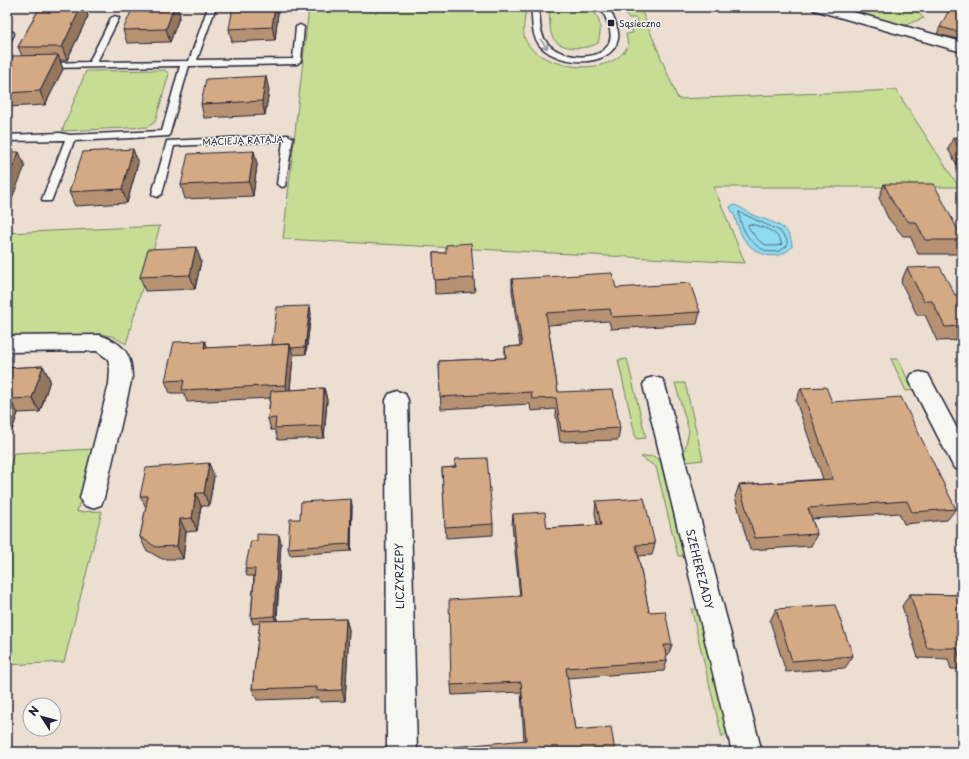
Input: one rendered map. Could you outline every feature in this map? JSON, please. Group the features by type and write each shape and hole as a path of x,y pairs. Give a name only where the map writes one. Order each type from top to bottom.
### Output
{"street":[{"path":"819,7 962,46"},
{"path":"7,344 99,342 108,346 114,351 120,361 122,369 120,384 92,498"},
{"path":"920,380 962,461"},
{"name":"SZEHEREZADY","path":"654,385 747,752"},
{"name":"LICZYRZEPY","path":"397,400 402,752"}],"lane":[{"path":"166,134 188,63 212,7"},
{"path":"535,7 538,36 547,48 561,56 586,59 597,57 612,45 614,38 605,7"},
{"path":"92,64 115,18"},
{"path":"38,65 211,64 297,61 300,28"},
{"path":"7,138 60,136 70,138 166,134 178,143"},
{"path":"47,200 70,138"},
{"name":"MACIEJA RATAJA","path":"178,143 288,138 282,184"},
{"path":"157,194 170,143 178,143"}],"green space":[{"path":"309,7 523,7 526,9 524,36 532,49 544,58 559,63 575,66 592,66 607,63 620,56 628,45 626,34 633,33 631,26 639,26 636,18 628,18 626,13 619,13 618,7 640,7 678,99 896,90 959,187 714,187 745,263 283,239"},
{"path":"549,7 591,7 600,24 598,43 587,47 573,48 566,47 555,41 550,29"},
{"path":"831,7 912,7 924,18 900,27"},
{"path":"165,70 169,74 155,122 148,127 62,131 86,71"},
{"path":"160,226 126,344 112,336 99,334 7,338 7,233"},
{"path":"627,359 646,438 636,439 618,360"},
{"path":"891,359 898,359 913,390 906,391"},
{"path":"675,383 685,383 703,460 687,462 684,453 689,431"},
{"path":"94,449 77,512 102,511 64,662 7,665 7,474 14,453"},
{"path":"653,456 660,460 685,556 678,556 656,467 641,457"},
{"path":"691,608 700,612 728,731 722,737"}],"water":[{"path":"733,205 772,222 784,229 791,239 792,247 779,255 772,256 765,255 752,248 742,236 730,207"}],"building":[{"path":"40,7 81,7 62,47 18,47"},
{"path":"133,7 174,7 166,29 123,30"},
{"path":"233,7 275,7 272,27 229,29"},
{"path":"953,7 962,7 962,33 940,27 948,12"},
{"path":"58,55 40,91 7,93 7,67 13,56"},
{"path":"266,76 262,101 201,104 206,79"},
{"path":"953,138 962,138 962,153"},
{"path":"133,149 122,189 69,192 83,152"},
{"path":"254,151 249,182 181,185 188,154"},
{"path":"7,152 19,152 7,180"},
{"path":"884,184 934,184 962,240 925,240 916,222 909,222 894,204"},
{"path":"471,243 474,278 434,280 433,253 446,253 446,245"},
{"path":"196,247 190,275 140,277 148,249"},
{"path":"940,267 955,295 962,295 962,326 945,327 932,301 924,301 907,268"},
{"path":"612,273 616,288 690,283 700,312 612,317 610,309 546,313 558,392 613,390 620,428 561,431 556,398 532,399 531,392 440,397 439,361 506,358 505,347 522,346 512,279"},
{"path":"310,306 305,347 291,348 290,344 272,345 277,307"},
{"path":"205,341 204,348 290,344 286,385 182,390 184,380 165,381 174,342"},
{"path":"43,366 32,398 9,399 7,406 7,368"},
{"path":"826,387 832,402 901,397 956,509 912,512 907,501 808,508 817,534 755,538 739,485 833,479 801,388"},
{"path":"324,388 322,426 275,428 276,418 268,419 271,391"},
{"path":"487,458 493,524 445,527 442,468 456,467 455,459"},
{"path":"209,463 204,493 196,493 192,518 180,519 177,546 156,547 140,537 148,496 140,496 146,468"},
{"path":"644,498 655,544 636,545 649,612 665,611 672,645 664,645 667,661 566,668 575,730 611,727 615,752 453,752 453,747 526,740 521,682 451,685 449,600 521,596 513,514 545,512 547,528 601,525 596,501"},
{"path":"351,499 350,544 288,548 290,519 300,519 301,502"},
{"path":"257,534 279,535 274,616 251,618 255,569 245,569 251,541 257,541"},
{"path":"910,594 962,595 962,658 960,658 957,648 927,648"},
{"path":"835,605 853,656 792,661 776,609"},
{"path":"346,619 342,690 317,691 317,687 252,689 260,621"}],"place":[{"name":"Sąsieczno","path":"611,23"}]}
